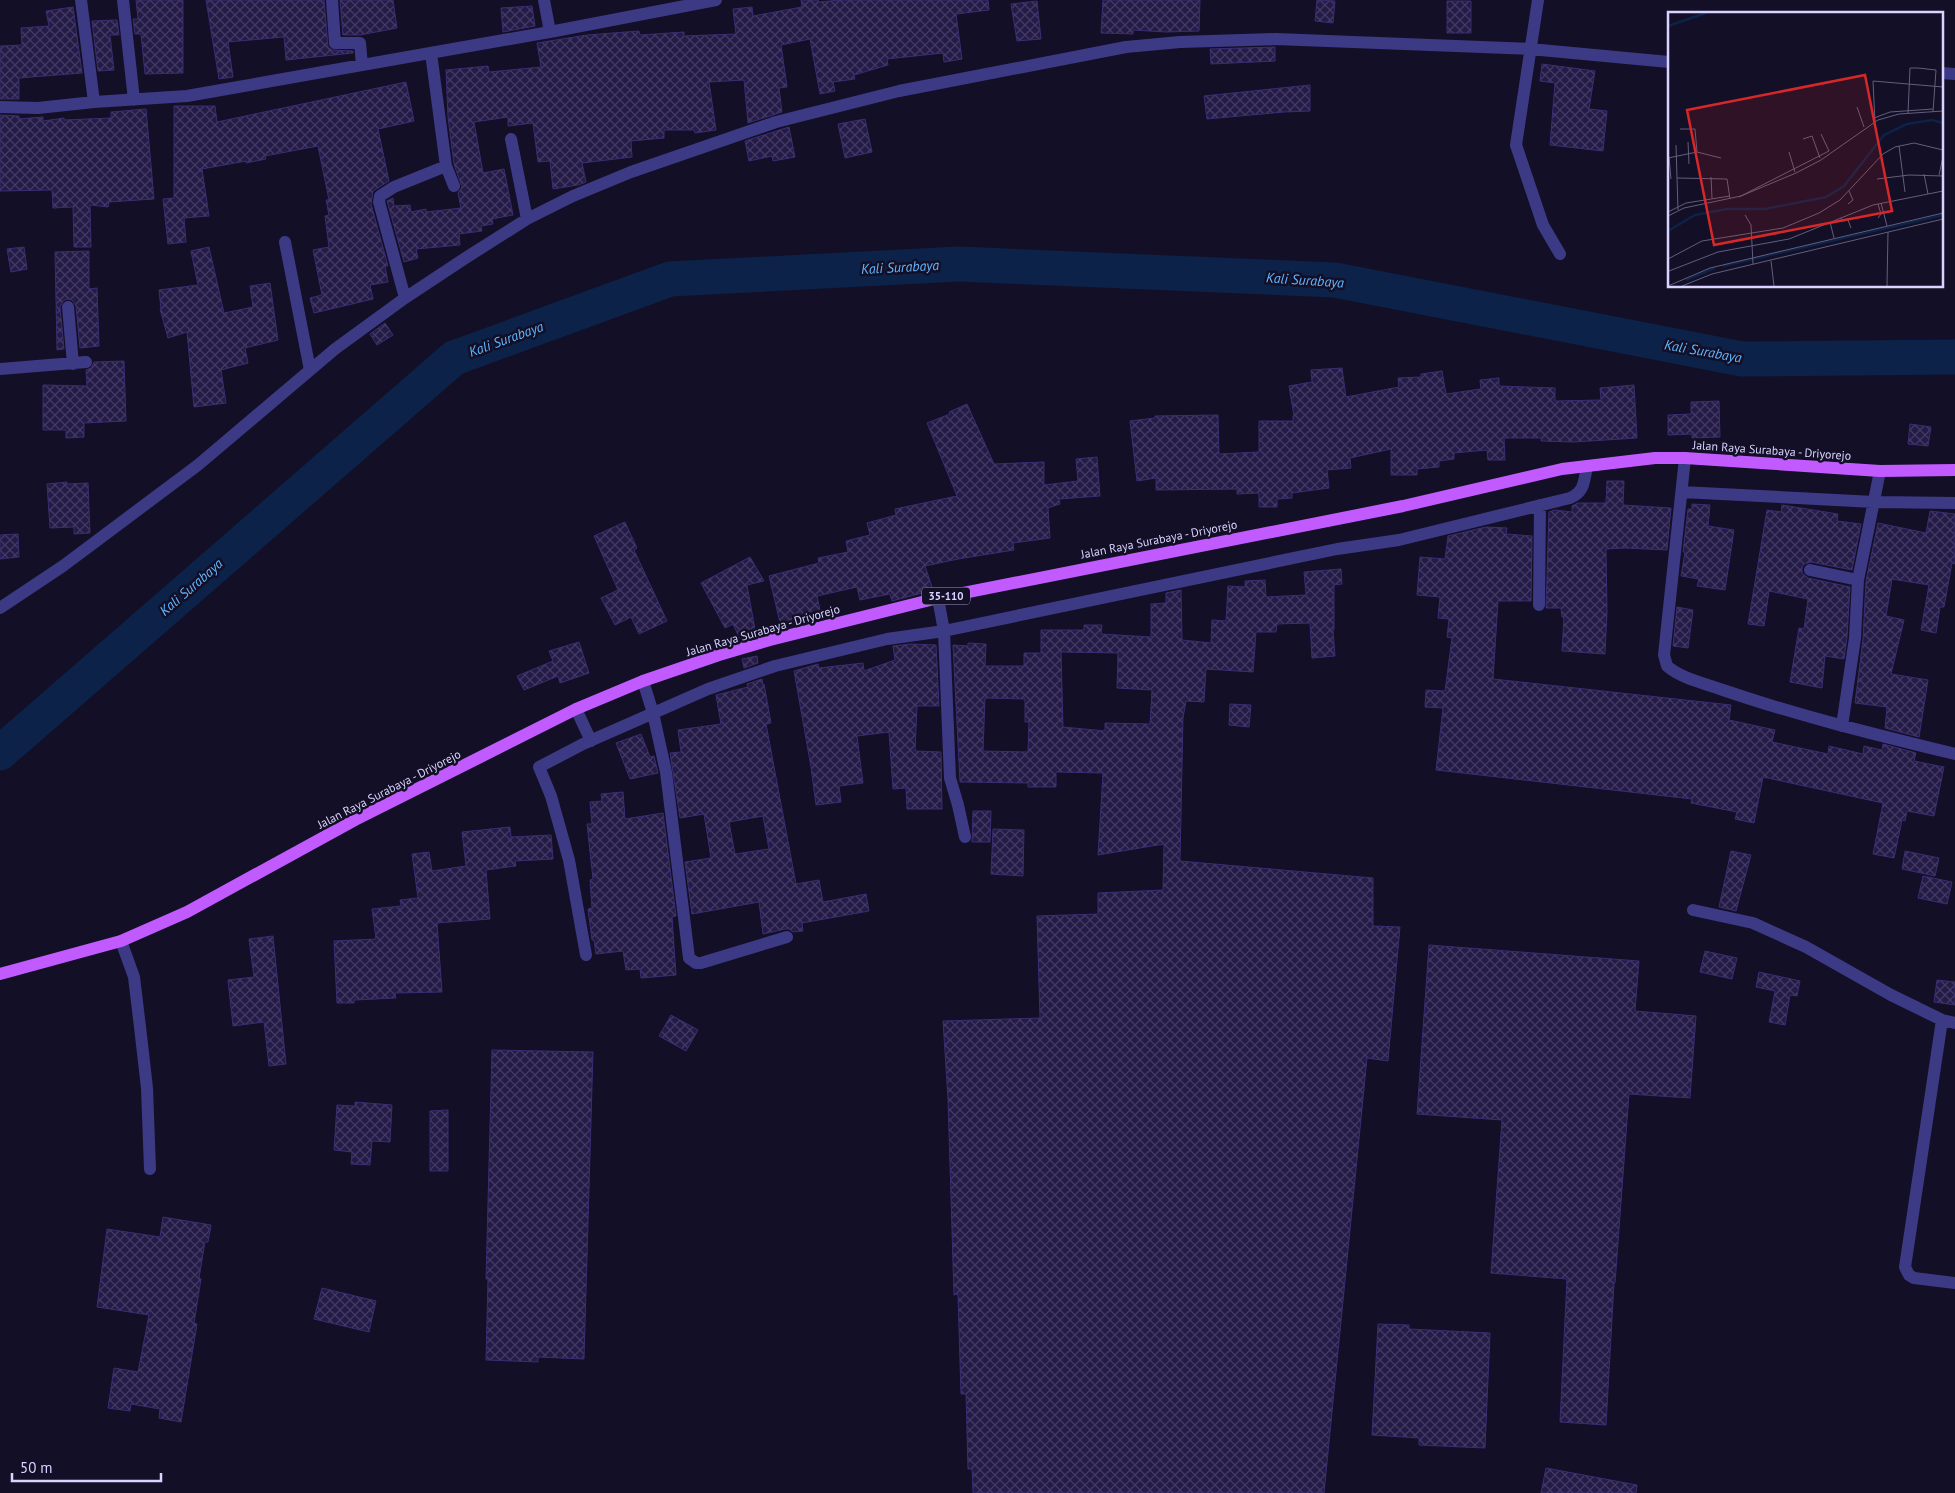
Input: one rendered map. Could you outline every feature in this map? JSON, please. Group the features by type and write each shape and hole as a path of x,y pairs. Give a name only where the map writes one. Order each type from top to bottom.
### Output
{"main road":[{"name":"Jalan Raya Surabaya - Driyorejo","path":"0,974 121,941 187,912 355,820 576,709 643,680 770,640 938,598 1403,506 1562,469 1655,458 1685,458 1880,471 1955,470"}],"street":[{"path":"81,0 94,102"},
{"path":"123,0 134,100"},
{"path":"332,0 336,43 360,43 362,65"},
{"path":"544,0 550,32"},
{"path":"0,107 38,108 187,96 550,32 677,4 716,0"},
{"path":"1538,0 1516,145 1543,225 1560,254"},
{"path":"0,608 63,566 198,465 335,349 405,298 527,219 572,196 631,172 776,122 899,91 1126,47 1180,42 1276,39 1530,49 1668,62"},
{"path":"431,53 446,166 454,186"},
{"path":"1942,73 1955,74"},
{"path":"511,139 527,219"},
{"path":"405,298 379,202 380,196 394,187 446,166"},
{"path":"285,242 310,370"},
{"path":"68,307 73,364"},
{"path":"0,369 86,362"},
{"path":"1685,458 1664,655 1667,666 1682,676 1746,698 1842,726 1955,754"},
{"path":"586,955 569,860 551,796 539,767 591,741 708,688 776,666 887,639 944,631 1338,549 1399,540 1490,519 1578,495 1582,490 1587,466"},
{"path":"1842,726 1855,638 1858,580 1880,471"},
{"path":"1682,492 1874,502 1955,503"},
{"path":"1539,605 1540,505"},
{"path":"1810,570 1858,580"},
{"path":"938,598 944,631 950,778 958,805 964,837"},
{"path":"643,680 654,713 666,772 689,958 696,963 701,963 787,937"},
{"path":"576,709 591,741"},
{"path":"1693,910 1753,923 1806,947 1891,995 1942,1020 1955,1023"},
{"path":"121,941 134,977 147,1088 150,1169"},
{"path":"1942,1020 1905,1267 1909,1275 1914,1278 1955,1283"}],"building":[{"path":"136,0 183,0 183,73 145,74 141,34 135,34 133,19 138,19"},
{"path":"206,0 324,0 328,47 332,50 353,51 353,53 286,60 284,37 228,42 233,77 219,79"},
{"path":"340,0 393,0 397,28 360,35 343,35"},
{"path":"801,0 818,0 819,2 840,0 988,0 989,10 956,14 962,59 944,62 943,53 887,59 888,65 854,75 855,79 833,82 835,91 820,94 810,39 781,45 787,87 779,88 782,112 748,123 744,80 709,82 716,130 695,133 694,130 664,130 664,138 631,141 632,157 582,163 586,182 578,185 553,189 550,161 538,162 533,123 508,126 508,117 474,122 483,173 504,169 513,215 492,219 493,224 481,226 482,231 459,234 460,245 416,249 418,258 404,262 387,201 393,198 394,206 410,205 411,212 426,209 426,212 461,208 458,193 462,187 454,164 448,117 446,70 488,66 489,72 541,67 537,43 587,35 639,31 640,35 684,32 684,36 736,34 733,9 752,7 753,16 802,7"},
{"path":"1103,0 1200,0 1199,31 1133,30 1133,34 1101,33"},
{"path":"1317,0 1335,1 1333,23 1315,21"},
{"path":"1037,1 1041,39 1017,41 1011,4"},
{"path":"1447,1 1471,1 1471,33 1447,33"},
{"path":"532,6 535,26 503,32 501,8"},
{"path":"73,7 82,73 19,78 19,99 0,99 0,46 22,45 21,28 49,26 46,11"},
{"path":"117,20 119,35 110,35 114,70 98,71 92,21"},
{"path":"1275,47 1275,61 1211,64 1210,49"},
{"path":"1542,64 1595,71 1589,109 1607,111 1603,151 1550,145 1555,83 1540,81"},
{"path":"406,82 414,121 378,129 389,181 373,191 371,204 388,266 385,266 388,282 370,285 373,299 314,313 310,298 322,295 313,250 329,247 325,216 329,215 326,200 329,200 318,146 265,156 266,159 246,163 246,161 202,169 209,216 184,218 186,242 168,244 163,199 174,198 174,106 215,106 217,122"},
{"path":"1310,85 1310,111 1207,119 1204,96"},
{"path":"146,109 154,199 109,202 108,207 90,205 91,247 74,247 73,207 53,208 52,190 0,191 0,115 19,116 19,119 43,117 43,121 64,118 64,120 111,118 111,112"},
{"path":"865,119 872,152 845,158 838,124"},
{"path":"789,127 795,157 773,161 772,156 749,161 745,141"},
{"path":"24,247 27,269 11,272 7,249"},
{"path":"209,247 224,313 253,307 250,286 270,283 278,340 245,348 248,363 221,370 226,403 194,407 187,332 168,338 160,309 159,290 198,285 191,251"},
{"path":"89,251 89,289 97,288 99,346 80,348 76,306 72,300 67,299 63,301 60,307 64,349 57,350 55,252"},
{"path":"385,323 393,335 377,345 370,334"},
{"path":"124,361 126,421 84,423 84,437 66,438 66,430 43,430 43,385 87,386 86,370 91,368 94,362"},
{"path":"1342,368 1346,397 1399,387 1398,378 1421,377 1421,374 1442,371 1446,394 1481,389 1480,380 1499,378 1499,386 1555,388 1555,401 1601,400 1600,388 1634,385 1637,438 1574,442 1541,441 1541,438 1504,438 1505,460 1488,460 1487,450 1454,453 1454,459 1439,461 1439,467 1417,469 1417,475 1391,475 1391,449 1350,458 1351,468 1327,470 1329,488 1292,493 1292,498 1277,499 1277,507 1259,507 1259,493 1237,494 1237,489 1156,490 1156,478 1137,481 1130,421 1155,418 1155,416 1218,415 1219,454 1259,452 1259,421 1293,421 1294,416 1289,386 1312,382 1311,370"},
{"path":"1719,401 1720,437 1692,438 1692,434 1668,435 1668,415 1691,414 1691,402"},
{"path":"967,404 994,464 1044,462 1044,485 1078,481 1076,459 1097,457 1100,496 1059,499 1060,504 1048,508 1050,538 1013,543 1014,550 925,566 933,590 892,601 890,594 860,600 857,587 817,596 821,615 796,620 781,627 769,576 819,563 818,558 848,552 846,541 870,535 867,523 896,515 895,509 957,496 927,423 950,414 949,412"},
{"path":"1910,424 1931,427 1928,446 1908,444"},
{"path":"1607,481 1624,481 1623,505 1671,508 1667,550 1606,549 1607,612 1605,654 1562,651 1564,617 1562,617 1561,608 1546,608 1549,512 1555,510 1572,512 1572,506 1578,503 1606,503"},
{"path":"67,482 67,484 88,483 90,533 74,534 74,527 50,528 47,484"},
{"path":"1692,504 1710,505 1708,526 1734,530 1725,590 1697,586 1699,579 1681,576 1688,509 1692,509"},
{"path":"1782,505 1838,514 1837,521 1861,524 1852,570 1811,562 1804,564 1802,568 1802,573 1808,578 1850,587 1844,659 1825,656 1822,688 1790,682 1799,628 1804,629 1808,599 1769,591 1764,626 1748,624 1767,510 1781,512"},
{"path":"1930,511 1955,514 1955,564 1952,563 1944,607 1940,607 1936,633 1921,630 1929,585 1892,579 1886,616 1904,620 1891,674 1928,680 1919,737 1885,728 1887,707 1855,703 1863,639 1866,581 1878,523 1926,533"},
{"path":"625,522 637,548 634,550 667,621 639,634 631,617 615,625 601,598 618,590 594,536"},
{"path":"1486,527 1507,528 1506,534 1532,536 1531,601 1498,601 1493,679 1731,705 1729,720 1775,730 1772,742 1828,754 1829,746 1863,754 1864,746 1882,750 1883,744 1916,753 1914,761 1944,767 1934,816 1907,811 1905,821 1902,820 1894,858 1873,854 1883,803 1763,777 1754,823 1735,819 1737,812 1691,803 1692,799 1436,770 1443,708 1425,707 1426,690 1445,691 1452,638 1447,637 1449,619 1438,618 1440,597 1417,595 1420,557 1445,559 1448,536"},
{"path":"18,534 19,557 0,559 0,535"},
{"path":"750,557 764,581 747,585 756,635 740,639 733,624 725,628 701,583"},
{"path":"1341,569 1342,584 1334,585 1333,630 1335,656 1312,658 1310,623 1277,624 1276,632 1256,632 1253,672 1206,669 1204,702 1186,701 1183,718 1180,861 1373,878 1373,926 1400,927 1388,1061 1367,1058 1324,1493 973,1493 972,1469 968,1469 966,1394 961,1394 958,1294 954,1295 948,1099 943,1021 1040,1018 1037,916 1098,914 1098,893 1163,890 1164,844 1098,855 1103,773 1056,772 1056,787 1028,787 1028,783 960,782 953,645 968,646 968,643 986,644 985,666 1024,666 1024,653 1041,653 1041,630 1084,630 1084,625 1102,625 1101,634 1151,637 1151,604 1166,603 1166,593 1181,590 1182,640 1211,643 1212,620 1226,621 1228,586 1245,587 1245,581 1265,580 1266,597 1306,595 1304,572","holes":["1061,652 1118,653 1117,688 1152,690 1150,724 1105,723 1105,731 1063,727","985,698 1025,699 1025,722 1029,722 1028,752 983,751"]},
{"path":"1677,607 1693,610 1688,648 1673,646"},
{"path":"579,642 589,673 560,683 558,676 524,690 517,676 553,661 549,651"},
{"path":"911,644 936,645 939,706 917,706 915,751 941,752 942,809 907,809 906,788 893,789 889,732 857,736 863,783 839,786 841,802 816,805 794,671 818,664 819,668 863,663 864,671 895,660 893,646"},
{"path":"757,656 758,663 744,668 742,659"},
{"path":"762,679 764,684 771,723 766,724 796,884 819,880 823,902 866,894 869,911 802,923 803,931 793,932 785,929 763,934 759,902 692,914 685,862 711,858 704,814 680,818 670,753 681,752 678,730 721,724 716,695 748,687 747,684","holes":["763,816 769,849 735,854 729,822"]},
{"path":"1230,704 1251,705 1249,727 1229,725"},
{"path":"641,734 650,757 654,756 658,773 630,779 616,743"},
{"path":"623,792 625,819 663,813 676,916 672,917 676,975 641,978 640,969 626,970 623,951 596,954 588,909 592,908 590,880 593,879 587,824 592,824 590,802 602,801 601,794"},
{"path":"973,811 991,811 990,842 972,842"},
{"path":"510,827 511,837 551,835 553,859 515,861 516,866 486,870 490,919 437,923 442,992 395,993 396,998 354,1000 354,1003 337,1003 334,941 376,939 372,909 401,906 400,900 418,898 412,854 429,852 432,871 466,866 462,832"},
{"path":"993,829 1024,830 1023,876 991,874"},
{"path":"1731,851 1751,855 1736,911 1719,907"},
{"path":"1905,851 1939,858 1935,876 1902,869"},
{"path":"1923,876 1952,882 1947,904 1918,898"},
{"path":"273,936 286,1064 269,1066 264,1022 233,1026 228,980 254,977 249,939"},
{"path":"1429,945 1639,961 1635,1011 1696,1016 1690,1098 1629,1094 1614,1283 1606,1425 1560,1422 1567,1279 1491,1273 1502,1120 1417,1114"},
{"path":"1705,951 1737,958 1732,979 1700,972"},
{"path":"1759,972 1800,981 1797,996 1790,995 1785,1025 1769,1022 1775,991 1756,987"},
{"path":"1937,980 1955,982 1955,1005 1934,1002"},
{"path":"671,1015 698,1030 686,1051 659,1036"},
{"path":"492,1050 593,1052 584,1359 538,1357 538,1362 486,1360 488,1279 486,1279"},
{"path":"355,1102 392,1105 390,1142 372,1141 370,1165 351,1164 352,1152 334,1150 337,1105 355,1106"},
{"path":"448,1110 448,1171 430,1171 430,1111"},
{"path":"163,1217 211,1225 208,1242 205,1242 199,1278 201,1279 194,1323 197,1324 181,1422 159,1418 160,1409 131,1404 130,1411 108,1408 114,1368 138,1372 149,1315 97,1307 107,1229 160,1237"},
{"path":"322,1288 376,1301 369,1332 314,1319"},
{"path":"1378,1324 1409,1325 1409,1329 1490,1333 1485,1448 1419,1445 1419,1438 1372,1435"},
{"path":"1546,1468 1637,1485 1636,1493 1541,1493"}],"waterway":[{"name":"Kali Surabaya","path":"0,753 454,358 670,279 959,264 1335,280 1742,359 1955,357"}]}
